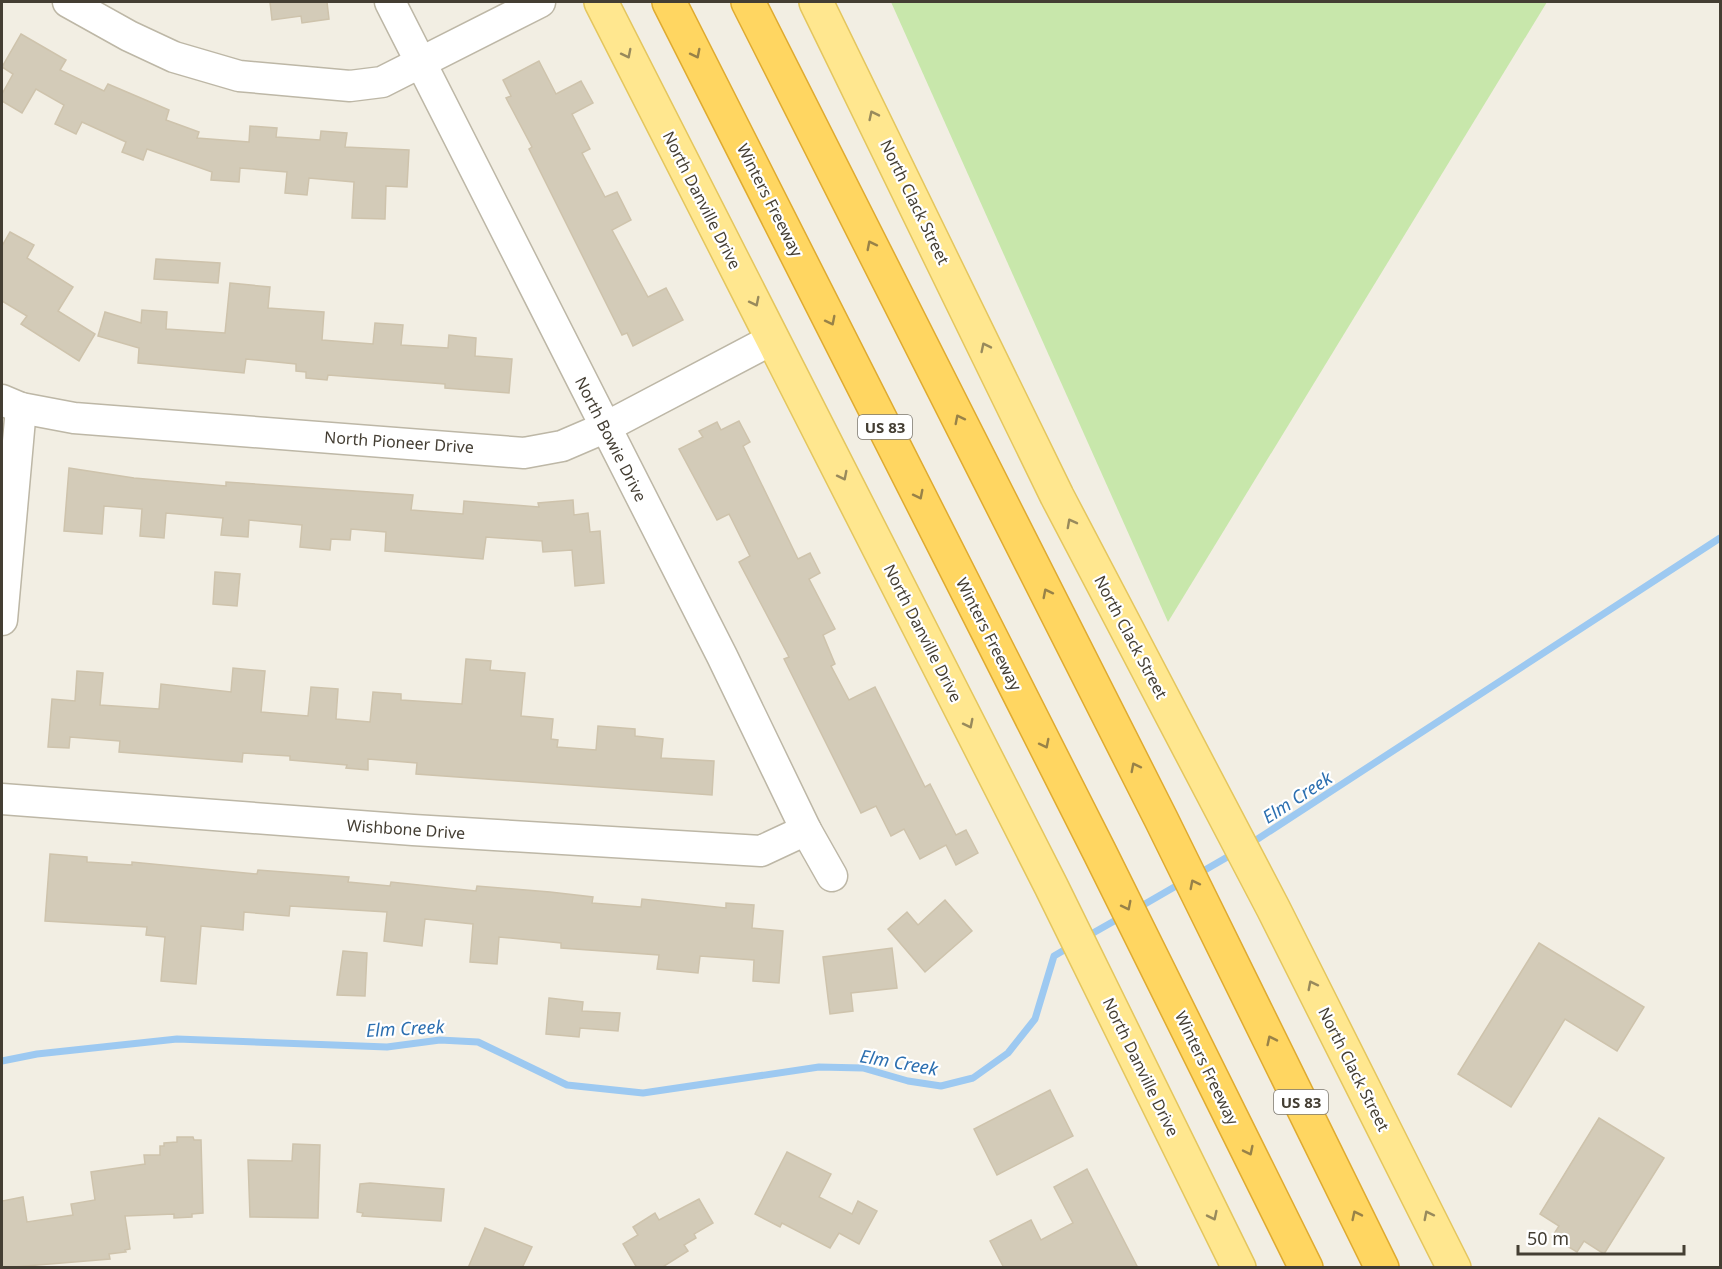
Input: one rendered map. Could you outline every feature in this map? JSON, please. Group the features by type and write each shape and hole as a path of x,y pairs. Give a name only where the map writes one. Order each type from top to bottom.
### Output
{"highway":[{"name":"Winters Freeway","path":"669,2 1100,853 1306,1268"},
{"name":"US 83","path":"748,2 1220,936 1382,1267"}],"main road":[{"name":"North Danville Drive","path":"601,2 1051,886 1239,1268"},
{"name":"North Clack Street","path":"816,2 1057,496 1273,908 1454,1268"}],"street":[{"path":"68,2 129,36 174,57 239,76 350,86 382,82 540,2"},
{"name":"North Bowie Drive","path":"390,2 604,428 722,656 806,830 832,876"},
{"name":"North Pioneer Drive","path":"11,404 74,418 524,453 562,446 604,428 773,339"},
{"path":"2,620 11,404"},
{"name":"Wishbone Drive","path":"2,799 413,830 761,851 806,830"}],"green space":[{"path":"891,2 1547,2 1168,622"}],"building":[{"path":"270,2 327,2 329,19 302,23 301,16 272,20"},
{"path":"21,34 66,60 60,70 104,91 108,84 169,110 166,120 199,132 197,138 249,142 250,126 277,128 276,137 320,140 321,131 347,133 345,147 409,150 407,187 386,186 385,219 352,218 354,182 309,178 307,195 285,193 287,172 240,168 239,182 211,180 212,172 147,149 143,160 122,152 126,142 82,122 76,134 55,124 64,105 36,89 22,113 2,101 2,94 13,74 2,67"},
{"path":"539,61 556,94 581,81 593,103 572,114 590,149 582,153 605,197 617,192 631,220 612,230 648,297 666,288 683,320 633,346 627,333 622,335 529,149 532,147 506,98 511,96 503,80"},
{"path":"10,232 34,245 27,258 73,287 58,311 95,334 79,361 21,324 27,316 2,301 2,246"},
{"path":"156,259 220,263 218,283 154,279"},
{"path":"230,283 270,287 268,308 324,312 322,340 373,344 375,323 403,325 401,345 448,348 449,335 476,338 475,356 512,359 509,393 445,388 445,384 328,375 327,380 306,378 306,372 296,371 296,364 246,359 244,373 138,363 139,348 98,336 105,312 141,323 142,310 167,312 166,329 225,333"},
{"path":"739,421 750,442 743,446 798,559 810,553 820,573 809,579 835,629 823,635 835,664 831,666 849,700 875,687 925,787 930,784 956,835 966,830 978,853 956,865 946,845 920,859 904,829 891,836 876,806 861,813 784,659 789,657 739,562 750,556 729,514 717,520 679,449 703,437 699,431 717,422 721,430"},
{"path":"69,468 134,478 226,486 226,482 413,495 411,510 463,514 464,501 539,507 538,503 573,500 574,515 588,513 590,532 600,531 604,583 575,586 572,550 543,552 542,541 486,537 483,559 385,551 386,532 351,529 350,540 331,539 330,550 300,547 302,525 249,520 248,537 221,535 223,518 166,513 164,538 140,536 142,509 104,506 102,534 64,531"},
{"path":"215,572 240,574 237,606 213,604"},
{"path":"466,659 491,661 490,670 525,673 521,716 553,719 551,739 558,740 557,747 596,750 598,726 635,729 635,736 663,739 661,758 714,761 712,795 416,774 417,763 368,759 368,770 346,768 347,765 290,760 290,756 243,753 242,762 119,752 120,741 70,737 69,748 48,747 52,699 75,701 77,671 103,673 100,705 159,709 161,684 231,692 233,668 265,671 261,712 308,716 311,687 338,689 336,719 370,722 373,692 401,694 401,700 462,704"},
{"path":"50,854 87,857 87,862 132,865 132,862 257,874 258,870 349,877 348,882 390,886 391,882 476,891 477,886 550,892 593,897 592,903 641,907 642,899 726,908 726,903 754,905 752,928 783,931 779,983 753,981 754,960 700,956 698,973 657,969 659,955 561,948 561,943 499,937 497,964 470,962 473,924 425,919 422,946 384,941 387,912 290,906 289,916 244,912 243,930 201,926 196,984 161,981 165,937 146,935 147,927 45,921"},
{"path":"945,900 972,931 925,972 888,929 907,912 918,925"},
{"path":"1539,943 1644,1007 1617,1051 1565,1019 1511,1107 1458,1074"},
{"path":"892,948 897,988 851,993 853,1011 830,1014 823,957"},
{"path":"343,951 367,953 365,996 337,995"},
{"path":"549,998 583,1002 582,1011 620,1013 618,1031 580,1028 579,1037 546,1034"},
{"path":"1050,1090 1073,1136 997,1175 974,1129"},
{"path":"1599,1118 1664,1158 1604,1254 1584,1241 1577,1252 1552,1237 1559,1226 1540,1214"},
{"path":"177,1137 193,1137 194,1140 201,1140 203,1213 192,1214 192,1217 174,1218 174,1214 125,1216 130,1249 125,1250 126,1252 109,1254 110,1259 2,1268 2,1201 23,1197 27,1222 73,1215 71,1204 95,1200 91,1172 145,1164 144,1155 160,1155 160,1146 164,1146 164,1143 177,1142"},
{"path":"293,1144 320,1145 318,1218 250,1217 248,1160 292,1161"},
{"path":"787,1152 831,1174 819,1197 852,1214 858,1201 877,1211 859,1244 839,1233 830,1248 782,1223 780,1227 755,1214"},
{"path":"1087,1169 1138,1268 1004,1268 990,1241 1031,1220 1041,1240 1073,1223 1054,1187"},
{"path":"360,1184 444,1189 441,1221 362,1216 363,1213 357,1212"},
{"path":"699,1199 713,1223 694,1234 696,1238 684,1245 688,1251 661,1268 637,1268 623,1244 638,1235 633,1227 655,1213 659,1220"},
{"path":"485,1228 532,1247 522,1268 468,1268"}],"waterway":[{"name":"Elm Creek","path":"1250,844 1720,538"},
{"name":"Elm Creek","path":"1198,874 1236,852"},
{"name":"Elm Creek","path":"1138,908 1183,882"},
{"name":"Elm Creek","path":"1086,937 1123,916"},
{"name":"Elm Creek","path":"2,1061 37,1054 177,1039 387,1047 440,1040 478,1042 567,1085 643,1093 819,1067 863,1068 908,1081 941,1086 973,1078 1008,1053 1035,1019 1054,956 1071,946"}]}
